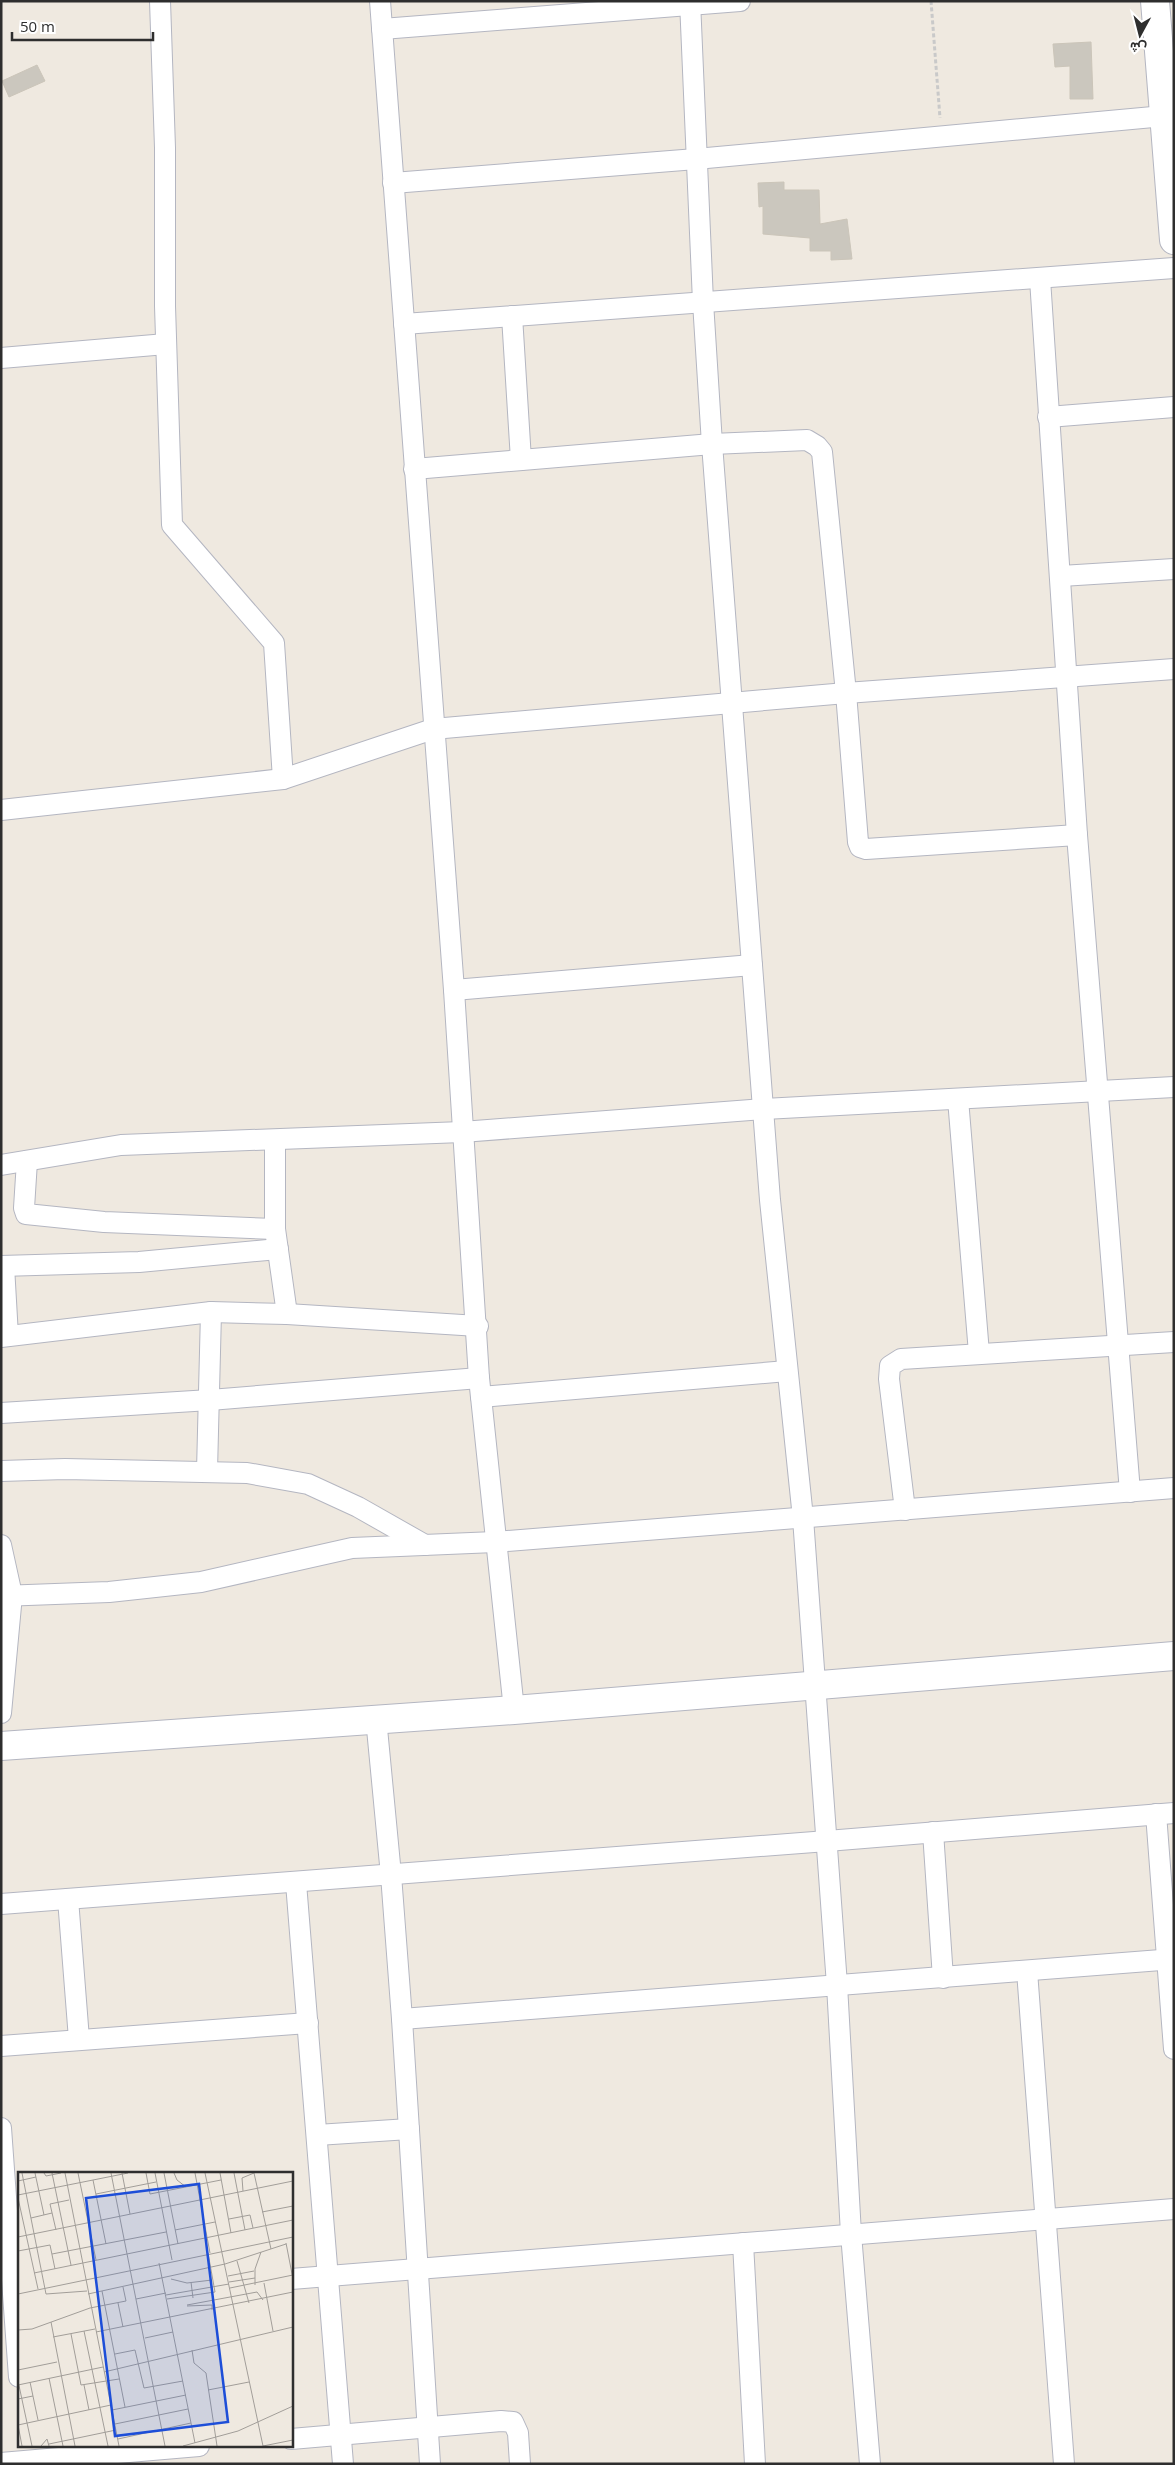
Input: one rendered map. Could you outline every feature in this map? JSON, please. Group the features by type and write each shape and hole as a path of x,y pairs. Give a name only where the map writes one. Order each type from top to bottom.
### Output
{"street":[{"path":"160,1 165,148 166,344 172,525 274,643 283,779"},
{"path":"380,1 454,990 462,1132 478,1326 480,1387 514,1710"},
{"path":"382,29 740,1"},
{"path":"1155,1 1167,51 1164,116 1174,240"},
{"path":"690,4 703,302 712,444 764,1109 787,1371 803,1518 837,1985 851,2234 870,2464"},
{"path":"393,183 696,159 1164,116"},
{"path":"404,324 1174,268"},
{"path":"1040,279 1077,835 1130,1492"},
{"path":"512,316 521,460"},
{"path":"1,358 166,344"},
{"path":"1048,417 1174,407"},
{"path":"414,469 712,444 807,440 817,446 822,452 846,693 858,842 860,847 866,849 1077,835"},
{"path":"1061,576 1174,569"},
{"path":"1,810 283,779 433,729 846,693 1174,669"},
{"path":"454,990 752,965"},
{"path":"1,1165 121,1144 462,1132 764,1109 1174,1087"},
{"path":"958,1099 979,1353"},
{"path":"275,1140 275,1229 287,1314"},
{"path":"27,1161 24,1208 26,1214 104,1222 275,1229"},
{"path":"278,1249 139,1262 2,1266 5,1337 210,1312 287,1314 478,1326"},
{"path":"207,1471 210,1400 210,1312"},
{"path":"905,1510 889,1379 890,1366 901,1359 1174,1342"},
{"path":"1,1412 787,1371"},
{"path":"1,1471 65,1469 247,1472 308,1484 358,1507 425,1545"},
{"path":"6,1596 109,1592 192,1583 342,1550 495,1542 1174,1488"},
{"path":"1,1545 6,1596 1,1713"},
{"path":"1,1746 376,1718 514,1710 1174,1656"},
{"path":"376,1718 392,1875 430,2464"},
{"path":"1,1904 827,1842 1165,1813 1174,2048"},
{"path":"933,1832 943,1978"},
{"path":"296,1883 343,2464"},
{"path":"68,1899 79,2039"},
{"path":"402,2018 1027,1972 1170,1959"},
{"path":"1027,1972 1064,2464"},
{"path":"1,2046 308,2023"},
{"path":"1,2128 11,2301 18,2368"},
{"path":"317,2135 409,2128"},
{"path":"292,2279 1174,2209"},
{"path":"743,2243 755,2464"},
{"path":"292,2439 427,2429 500,2421 513,2422 518,2433 520,2464"},
{"path":"1,2463 25,2457 147,2457 190,2448"}],"path":[{"path":"931,1 942,136"}],"building":[{"path":"1091,42 1093,99 1070,99 1070,66 1055,67 1053,44"},
{"path":"37,65 45,81 9,97 2,81"},
{"path":"784,182 784,190 819,190 820,224 847,219 852,259 831,260 831,251 810,251 810,238 763,234 763,206 759,207 758,183"}]}
